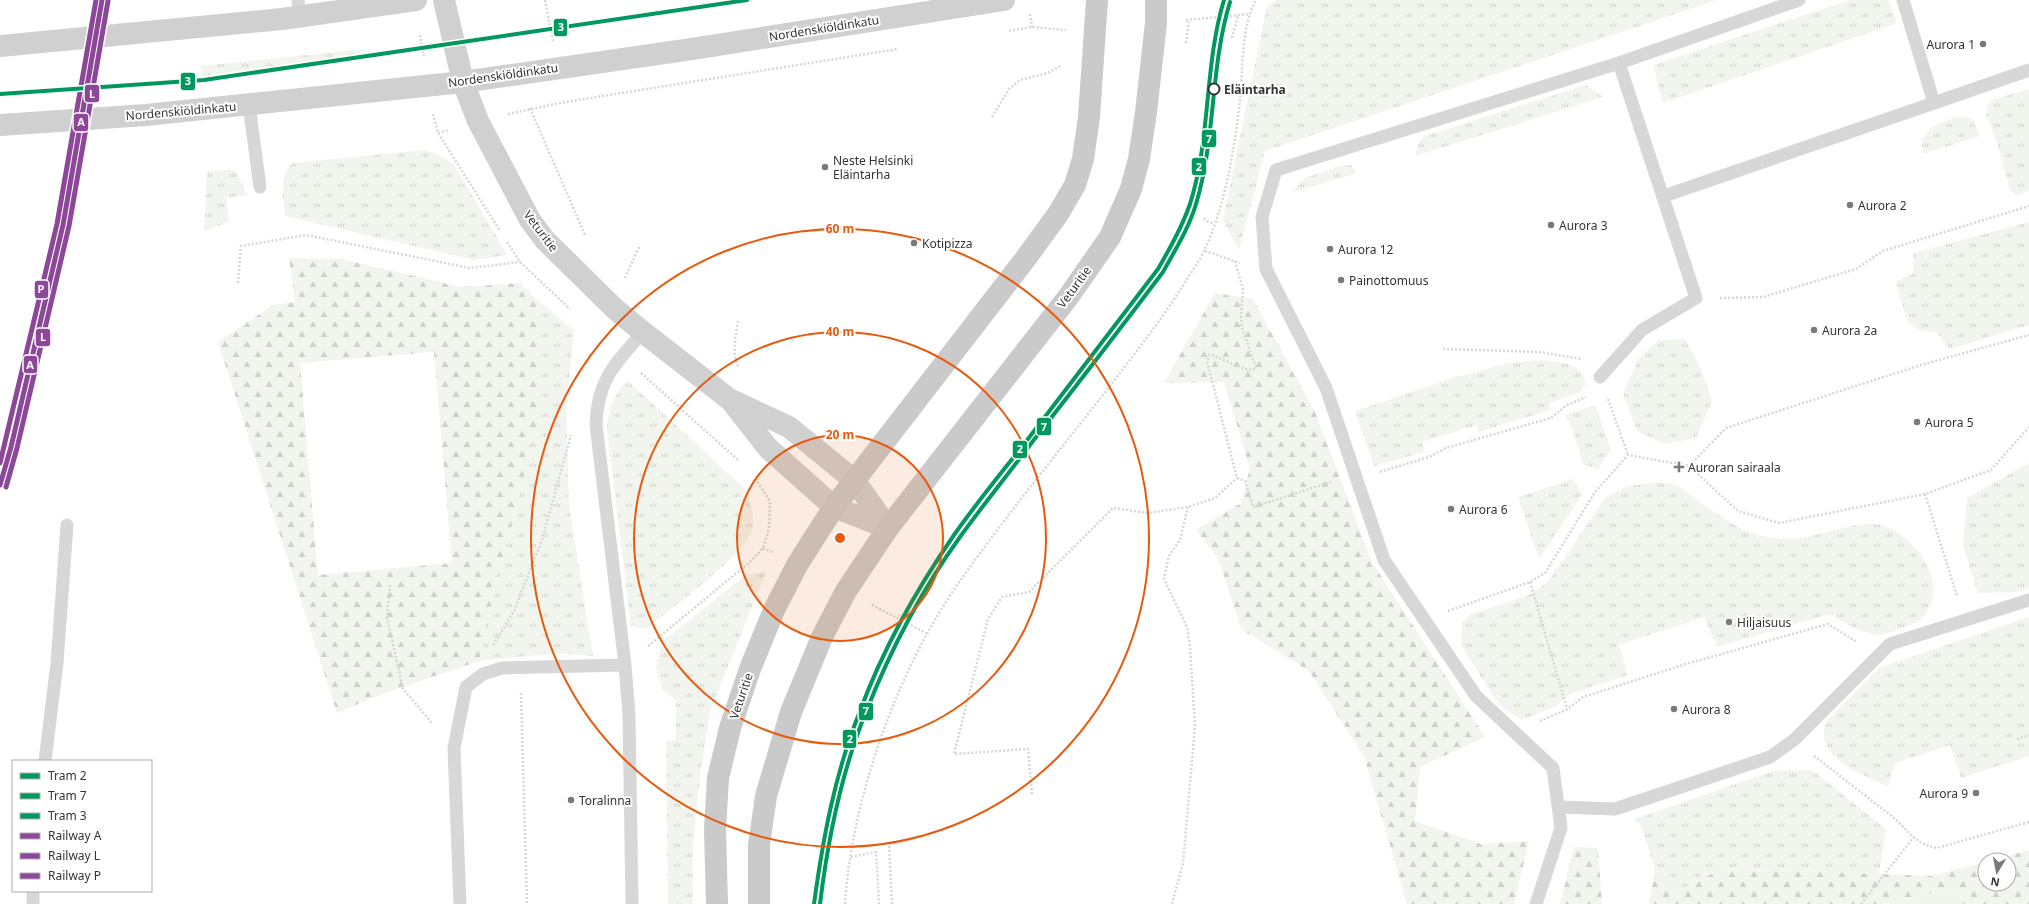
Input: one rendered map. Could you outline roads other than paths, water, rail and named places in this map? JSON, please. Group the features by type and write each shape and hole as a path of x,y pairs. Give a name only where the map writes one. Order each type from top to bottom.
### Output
{"main road":[{"path":"0,46 299,8 416,0"},
{"name":"Veturitie","path":"444,0 464,82 478,121 530,220 560,256 615,309 729,398 789,427 855,481 888,528"},
{"name":"Nordenskiöldinkatu","path":"0,125 146,115 464,82 692,49 1004,0"},
{"name":"Veturitie","path":"717,904 715,830 718,778 730,728 750,670 774,610 797,565 834,507 1026,258 1058,214 1075,185 1083,159 1089,117 1097,0"},
{"name":"Veturitie","path":"760,904 759,845 766,796 792,712 822,637 846,591 888,528 1069,296 1110,237 1131,189 1139,159 1153,56 1156,0"},
{"name":"Veturitie","path":"729,398 768,448 834,507 888,528"}],"lane":[{"path":"1536,904 1561,828 1553,768 1476,696 1426,619 1384,560 1326,388 1266,269 1262,217 1276,170 1618,63 1799,0"},
{"path":"1903,0 1934,103"},
{"path":"1600,377 1642,330 1696,298 1664,196 1618,63"},
{"path":"1664,196 2029,70"},
{"path":"249,105 260,187"},
{"path":"632,904 629,715 625,665 596,425 597,406 601,389 608,374 643,332"},
{"path":"45,760 57,662 67,525"},
{"path":"1559,807 1614,809 1770,757 1794,740 1890,644 2029,600"},
{"path":"460,904 454,748 466,687 483,674 502,668 625,665"},
{"path":"33,892 33,904"}],"tram line":[{"name":"3","path":"0,94 204,80 747,0"},
{"name":"2","path":"814,904 821,855 831,806 851,734 879,665 901,620 940,556 963,523 1158,269 1183,221 1190,204 1197,179 1205,128 1213,50 1224,0"},
{"name":"7","path":"820,904 831,830 849,758 875,689 907,622 932,579 969,525 1163,272 1190,222 1196,204 1207,154 1219,52 1230,2"}],"rail line":[{"name":"P","path":"0,463 57,224 96,0"},
{"name":"A","path":"0,485 11,447 63,225 102,0"},
{"name":"L","path":"6,487 17,448 69,226 108,1"}],"place":[{"name":"Aurora 1","path":"1983,44"},
{"name":"Eläintarha","path":"1214,89"},
{"name":"Neste Helsinki Eläintarha","path":"825,167"},
{"name":"Aurora 2","path":"1850,205"},
{"name":"Aurora 3","path":"1551,225"},
{"name":"Kotipizza","path":"914,243"},
{"name":"Aurora 12","path":"1330,249"},
{"name":"Painottomuus","path":"1341,280"},
{"name":"Aurora 2a","path":"1814,330"},
{"name":"Aurora 5","path":"1917,422"},
{"name":"Auroran sairaala","path":"1679,467"},
{"name":"Aurora 6","path":"1451,509"},
{"name":"Hiljaisuus","path":"1729,622"},
{"name":"Aurora 8","path":"1674,709"},
{"name":"Aurora 9","path":"1976,793"},
{"name":"Toralinna","path":"571,800"}]}
